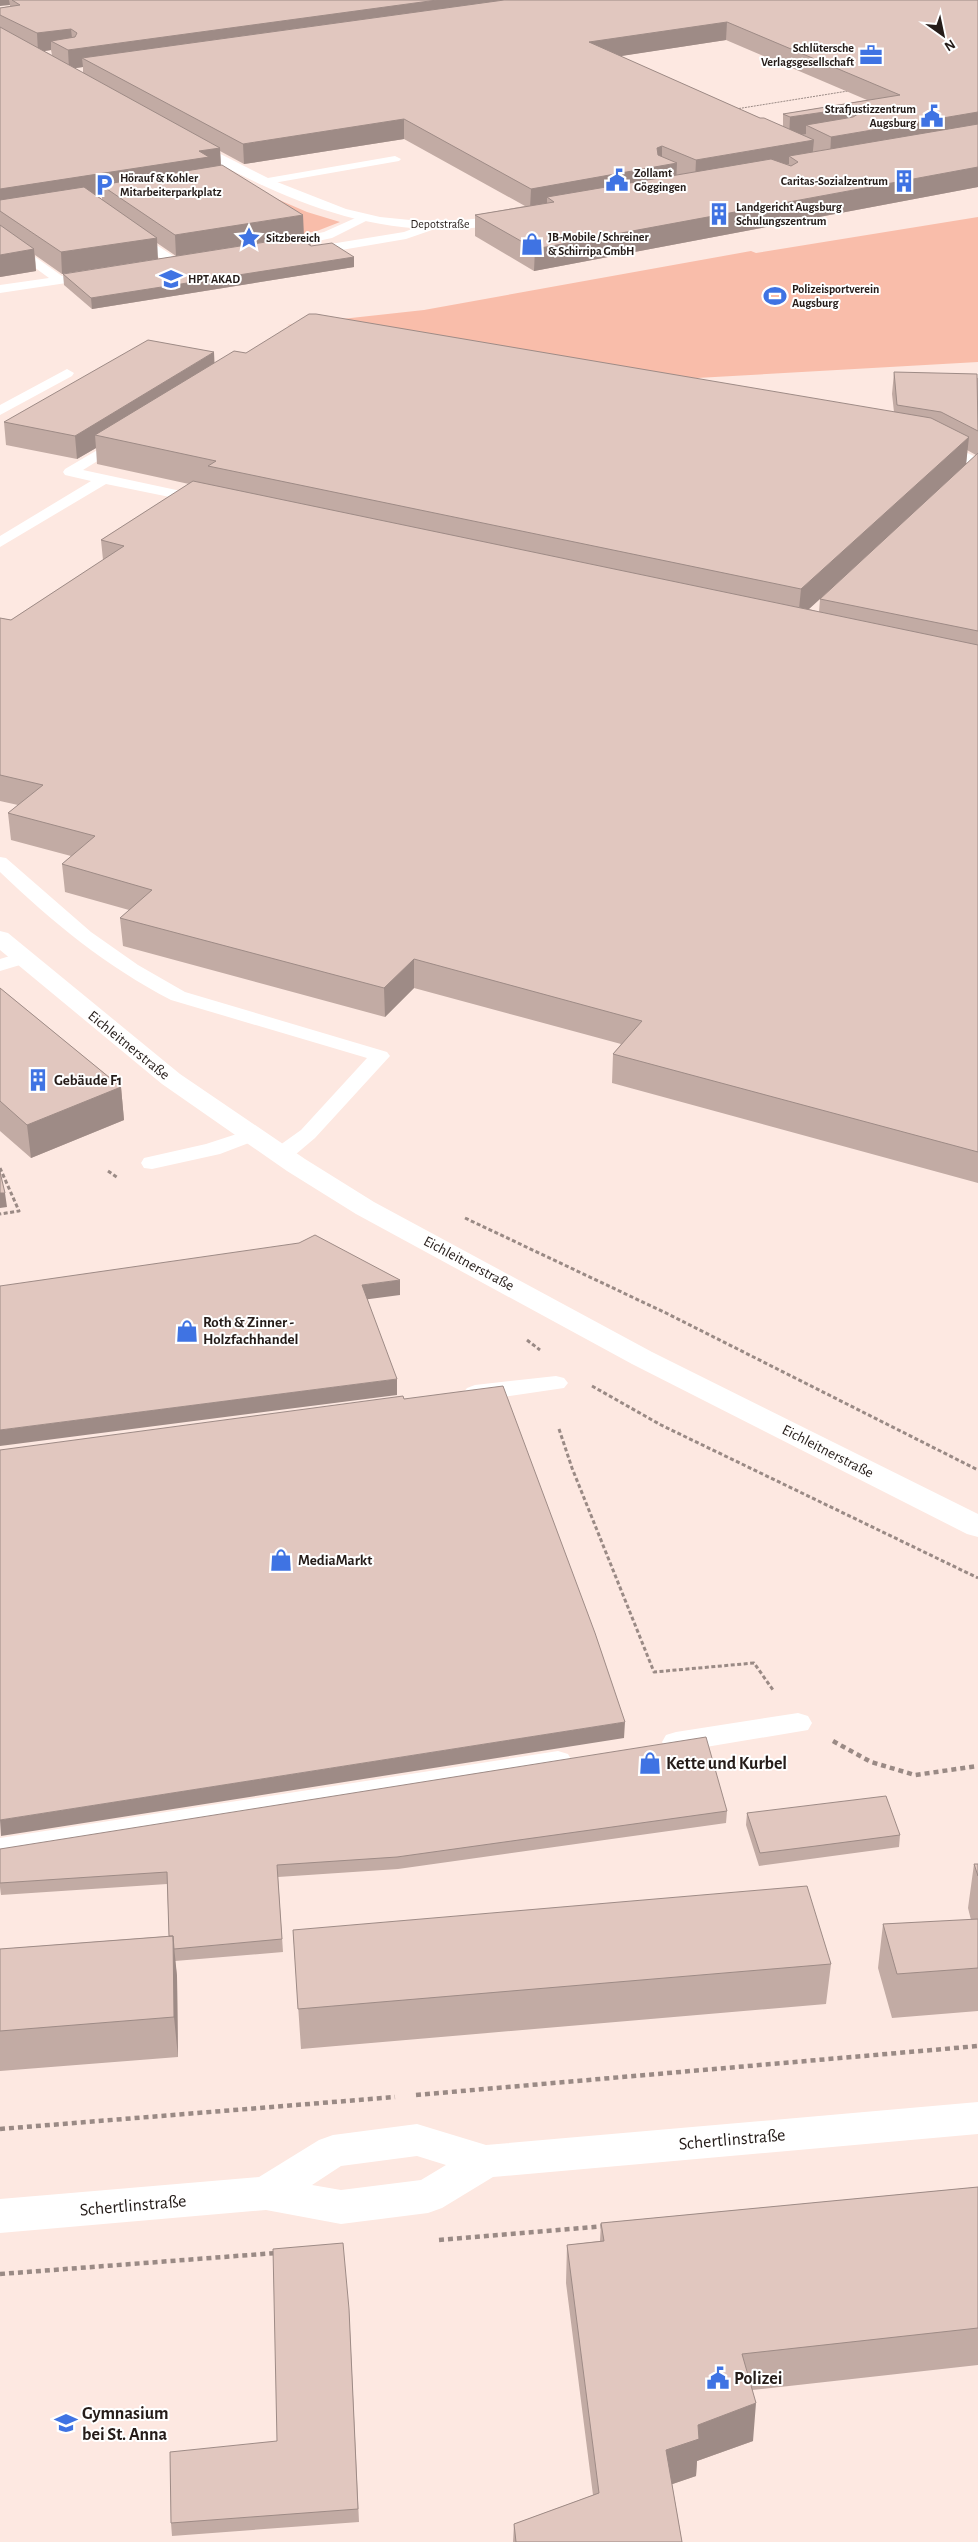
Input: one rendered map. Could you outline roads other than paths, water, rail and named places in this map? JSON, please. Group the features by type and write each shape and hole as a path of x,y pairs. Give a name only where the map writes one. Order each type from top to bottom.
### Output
{"street":[{"name":"Depotstraße","path":"176,135 257,179 328,210 362,219 428,227 485,223 528,216"},
{"name":"Eichleitnerstraße","path":"0,938 11,962 171,1079 281,1155 366,1208 642,1358 978,1526"},
{"name":"Schertlinstraße","path":"266,2193 333,2151 417,2140 486,2161 978,2118"},
{"name":"Schertlinstraße","path":"0,2216 266,2193 341,2207 428,2196 486,2161"}],"lane":[{"path":"232,180 328,171 395,159"},
{"path":"328,171 339,177"},
{"path":"362,219 319,238 273,252 406,235 428,227"},
{"path":"125,228 179,261 155,265"},
{"path":"0,236 60,280"},
{"path":"0,289 107,273"},
{"path":"0,412 67,373"},
{"path":"136,431 70,472 220,503"},
{"path":"923,438 933,440 978,464 963,478"},
{"path":"0,542 104,479"},
{"path":"0,862 20,882 110,955 154,984 178,996 380,1056 308,1134 281,1155"},
{"path":"152,1163 212,1149 252,1135"},
{"path":"449,1397 556,1383"},
{"path":"650,1746 798,1723"},
{"path":"0,1849 581,1757"}],"place":[{"name":"Schlütersche Verlagsgesellschaft","path":"871,55"},
{"name":"Strafjustizzentrum Augsburg","path":"932,116"},
{"name":"Zollamt Göggingen","path":"617,180"},
{"name":"Caritas-Sozialzentrum","path":"904,181"},
{"name":"Hörauf & Kohler Mitarbeiterparkplatz","path":"104,185"},
{"name":"Landgericht Augsburg Schulungszentrum","path":"719,214"},
{"name":"Sitzbereich","path":"249,238"},
{"name":"JB-Mobile / Schreiner & Schirripa GmbH","path":"532,244"},
{"name":"HPT AKAD","path":"171,279"},
{"name":"Polizeisportverein Augsburg","path":"775,296"},
{"name":"Gebäude F1","path":"38,1080"},
{"name":"Roth & Zinner - Holzfachhandel","path":"187,1331"},
{"name":"MediaMarkt","path":"281,1560"},
{"name":"Kette und Kurbel","path":"650,1763"},
{"name":"Polizei","path":"718,2378"},
{"name":"Gymnasium bei St. Anna","path":"66,2423"}]}
